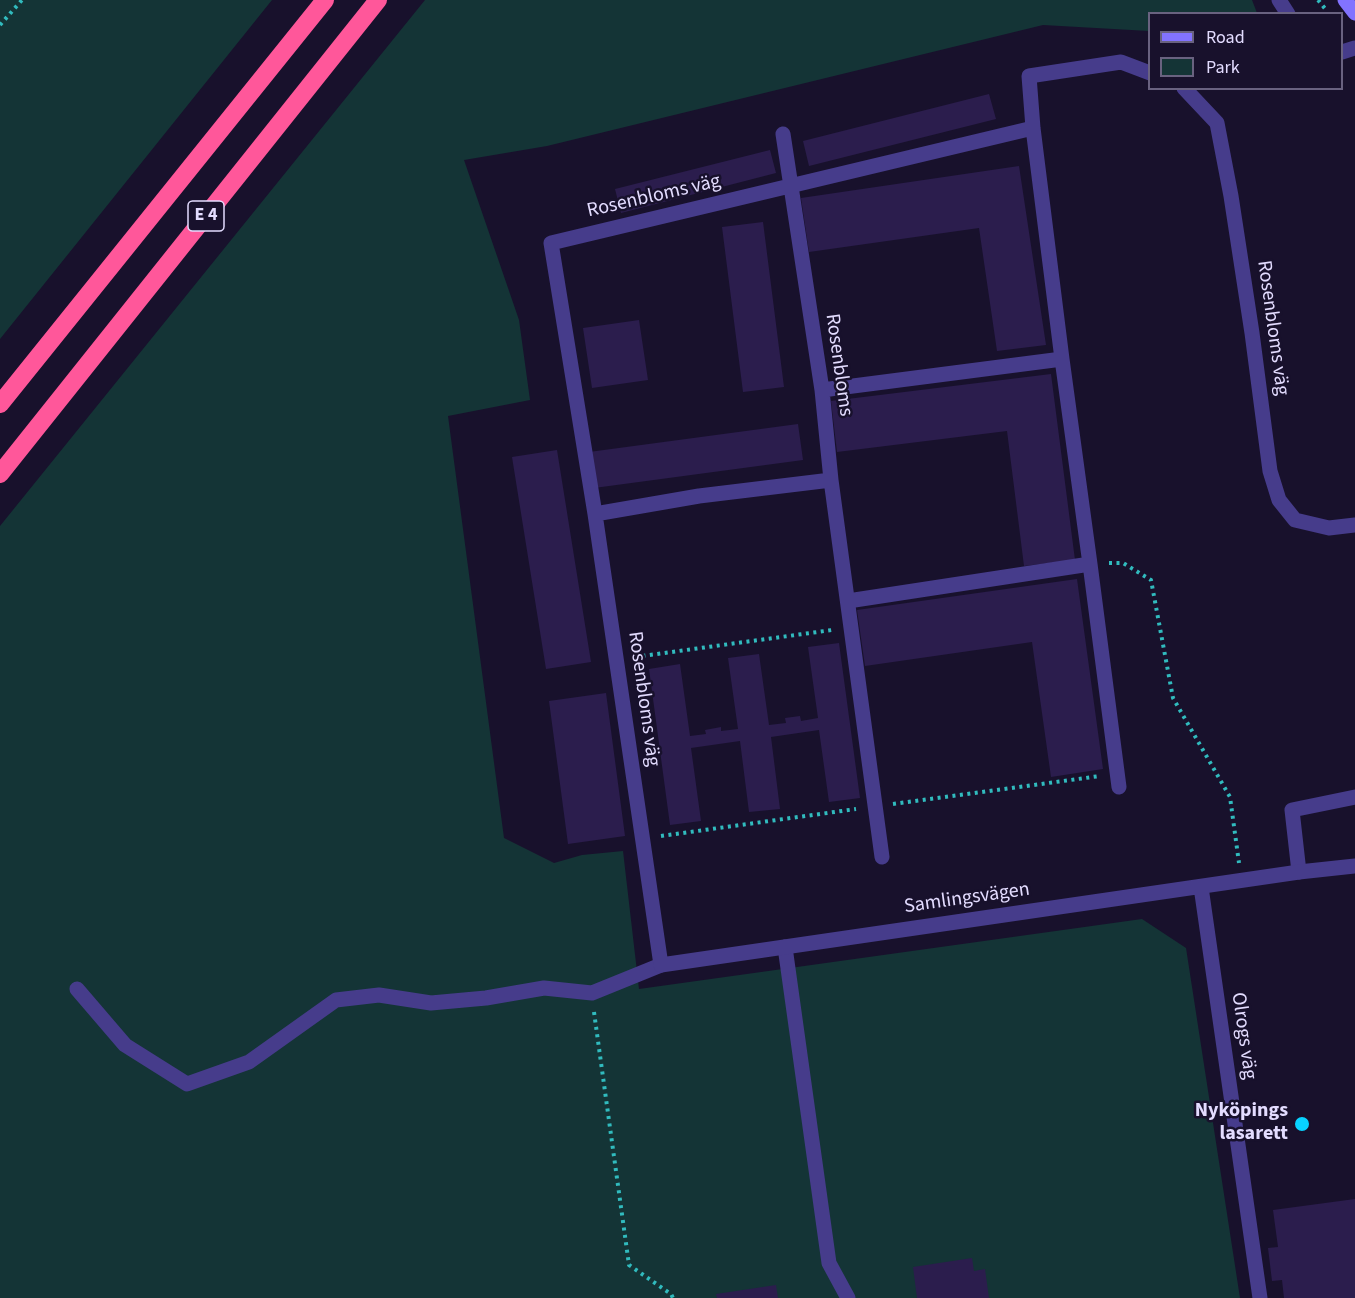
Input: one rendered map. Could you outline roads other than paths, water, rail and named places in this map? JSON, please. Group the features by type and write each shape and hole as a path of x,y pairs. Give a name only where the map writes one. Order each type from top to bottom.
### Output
{"highway":[{"name":"E 4","path":"0,404 325,0"},
{"name":"E 4","path":"0,474 378,0"}],"main road":[{"path":"1345,0 1355,13"}],"street":[{"path":"1119,787 1062,359 1033,128 1029,76 1121,62 1148,73"},
{"name":"Rosenbloms väg","path":"1187,90 1217,123 1231,196 1252,333 1270,471 1279,500 1295,520 1329,528 1355,525"},
{"name":"Rosenbloms väg","path":"661,965 595,514 551,243 1033,128"},
{"name":"Rosenbloms","path":"783,134 822,390 831,480 882,857"},
{"path":"822,390 1062,359"},
{"path":"595,514 699,496 831,480"},
{"path":"848,601 1090,564"},
{"path":"1299,873 1292,810 1355,797"},
{"name":"Samlingsvägen","path":"77,989 125,1045 187,1084 249,1062 336,1000 379,995 431,1002 486,998 544,988 591,993 661,965 1355,866"},
{"name":"Olrogs väg","path":"1201,887 1260,1298"},
{"path":"785,947 830,1263 848,1298"}],"place":[{"name":"Nyköpings lasarett","path":"1302,1124"}]}
